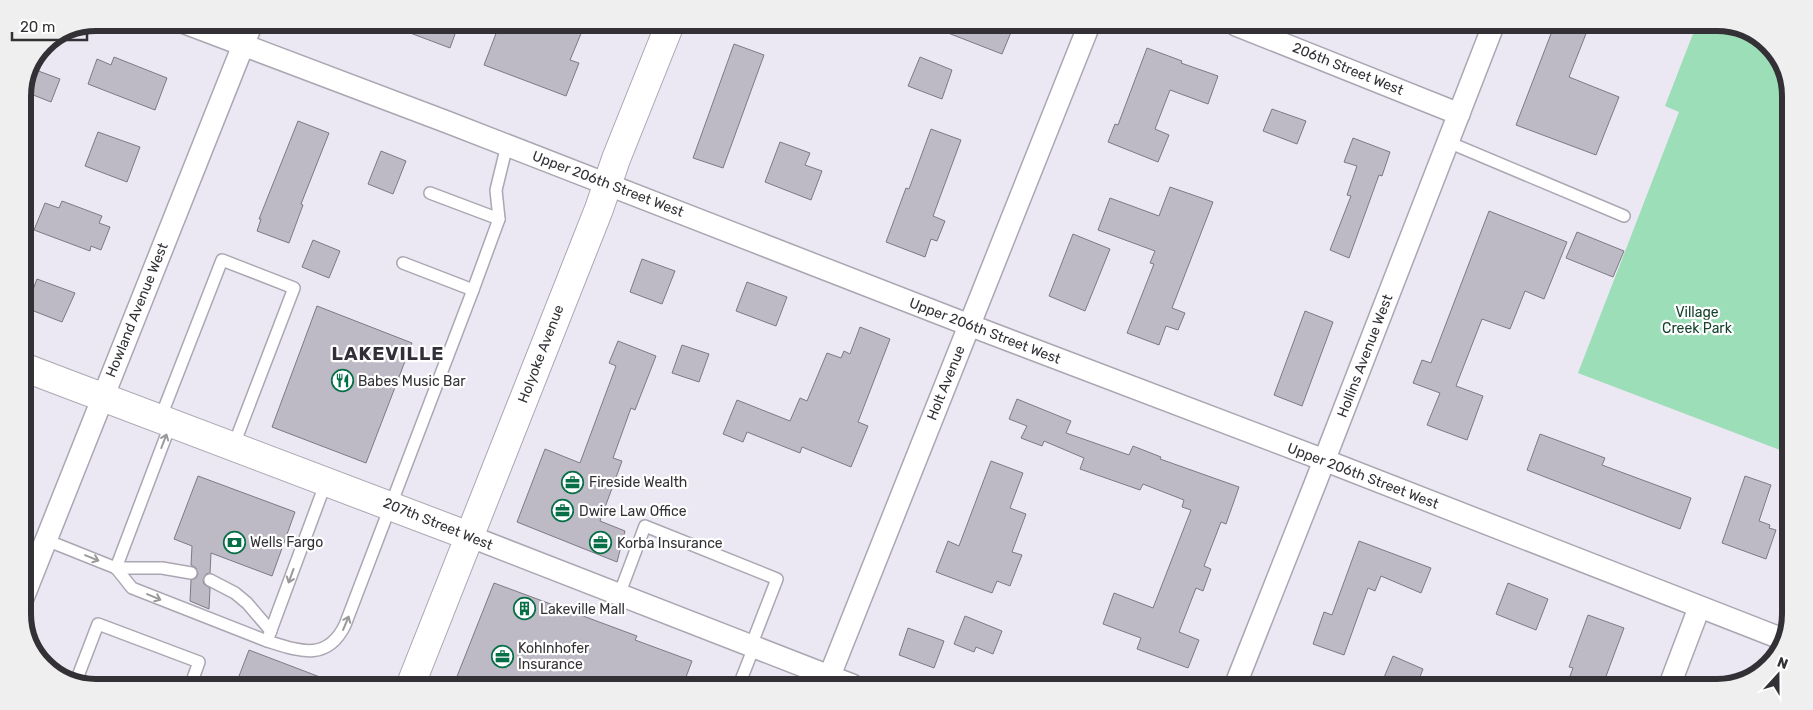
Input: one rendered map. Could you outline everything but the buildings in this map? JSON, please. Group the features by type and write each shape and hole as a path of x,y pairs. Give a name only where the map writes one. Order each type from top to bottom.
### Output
{"street":[{"name":"Upper 206th Street West","path":"206,31 1324,460 1777,637"},
{"name":"Howland Avenue West","path":"31,578 249,31"},
{"name":"Holyoke Avenue","path":"413,679 667,31"},
{"name":"Holt Avenue","path":"829,679 1086,31"},
{"name":"206th Street West","path":"1251,31 1459,114"},
{"name":"Hollins Avenue West","path":"1238,679 1491,31"},
{"name":"207th Street West","path":"31,369 390,505 753,646 824,679"},
{"path":"1672,679 1699,608"}],"lane":[{"path":"1448,142 1624,216"},
{"path":"116,568 132,588 269,636 300,651 315,651 333,644 339,638 499,219 496,190 507,145"},
{"path":"430,193 499,219"},
{"path":"116,568 222,260 294,288 233,447"},
{"path":"403,263 473,290"},
{"path":"269,636 326,481"},
{"path":"619,595 645,526 777,579 741,679"},
{"path":"46,540 116,568 162,568 191,573"},
{"path":"210,580 235,593 247,602 269,636"},
{"path":"78,676 98,624 199,662 193,679"}],"green space":[{"name":"Village Creek Park","path":"1694,31 1730,32 1753,42 1763,50 1775,67 1781,83 1782,451 1578,373 1679,112 1665,106"}],"place":[{"name":"Babes Music Bar","path":"342,381"},
{"name":"Fireside Wealth","path":"573,482"},
{"name":"Dwire Law Office","path":"563,511"},
{"name":"Wells Fargo","path":"234,542"},
{"name":"Korba Insurance","path":"601,543"},
{"name":"Lakeville Mall","path":"524,609"},
{"name":"Kohlnhofer Insurance","path":"502,656"}],"district":[{"name":"LAKEVILLE","path":"388,353"}]}
